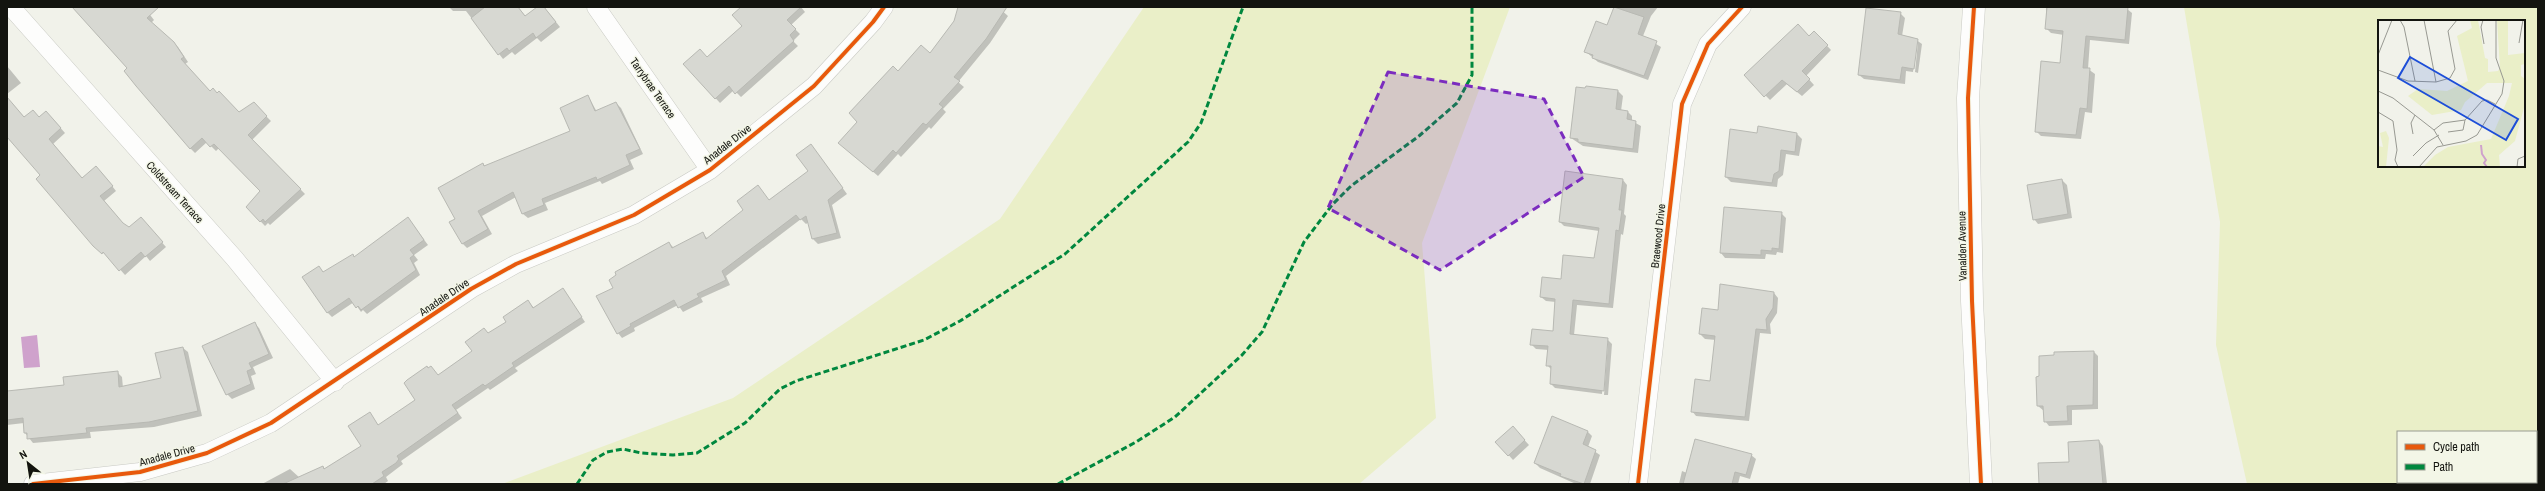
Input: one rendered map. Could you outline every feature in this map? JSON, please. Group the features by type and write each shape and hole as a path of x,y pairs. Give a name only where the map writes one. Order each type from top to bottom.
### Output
{"main road":[{"name":"Vanalden Avenue","path":"1974,7 1968,105 1972,301 1981,484"}],"street":[{"name":"Coldstream Terrace","path":"11,7 235,259 335,382"},
{"name":"Tarrybrae Terrace","path":"596,7 710,170"},
{"name":"Anadale Drive","path":"33,484 140,472 207,453 271,423 335,382 471,289 510,267 634,215 710,170 814,86 873,22 884,7"},
{"name":"Braewood Drive","path":"1638,484 1682,104 1708,44 1742,7"}],"highlighted area":[{"path":"1388,72 1544,99 1584,177 1440,270 1328,208"}],"green space":[{"path":"1144,7 1510,7 1422,243 1436,418 1359,484 502,484 733,398 1000,219"},
{"path":"2184,7 2538,7 2538,484 2247,484 2216,345 2220,222"}],"shaded area":[{"path":"37,335 40,367 24,368 21,337"}],"building":[{"path":"72,7 159,7 147,18 174,42 184,57 181,59 210,91 213,88 217,93 219,91 239,112 254,102 267,116 248,135 301,189 265,222 263,219 260,222 246,207 260,191 214,144 210,147 202,138 190,149 124,71 127,68"},
{"path":"485,7 518,7 525,16 537,7 544,7 556,22 536,38 533,33 509,51 507,48 498,55 471,18"},
{"path":"741,7 801,7 787,20 796,29 790,35 794,41 735,94 729,86 715,99 683,64 700,49 707,57 742,26 732,15"},
{"path":"958,7 1007,7 986,39 954,77 960,81 939,104 943,107 926,125 923,123 896,153 893,150 873,172 838,143 857,122 849,113 893,66 898,71 921,45 930,53 954,21"},
{"path":"1614,7 1644,17 1638,34 1657,41 1644,76 1592,58 1593,55 1584,52 1596,21 1607,25"},
{"path":"2047,7 2128,7 2125,40 2086,36 2083,68 2090,68 2087,109 2080,108 2076,135 2035,132 2041,61 2060,63 2063,31 2045,29"},
{"path":"1866,8 1901,12 1898,34 1918,39 1914,69 1902,67 1900,80 1858,75"},
{"path":"1798,24 1809,36 1814,31 1828,45 1802,71 1810,79 1797,92 1782,80 1764,97 1744,75"},
{"path":"1586,86 1618,90 1616,109 1628,111 1627,119 1636,121 1633,149 1578,142 1578,139 1570,138 1576,87 1585,88"},
{"path":"588,95 595,111 616,102 640,149 626,155 630,165 597,180 596,177 542,199 544,205 522,214 513,192 478,211 488,229 462,244 449,222 455,219 438,188 483,163 484,166 570,131 560,108"},
{"path":"7,97 24,117 33,110 39,117 46,111 61,128 49,139 82,178 96,166 113,186 100,196 123,223 129,227 141,217 163,242 145,257 141,252 119,271 103,252 102,254 93,246 36,179 40,175 7,137"},
{"path":"1758,126 1797,133 1795,152 1781,150 1779,171 1774,174 1772,183 1725,177 1730,129 1757,133"},
{"path":"811,144 843,188 828,200 837,233 812,239 806,216 800,220 796,215 722,271 726,280 697,294 699,297 678,308 674,300 630,324 631,326 617,334 596,296 613,288 609,280 616,275 615,272 669,242 672,248 703,232 706,239 743,210 737,201 758,185 769,200 808,171 796,155"},
{"path":"1565,171 1623,179 1619,210 1622,210 1619,231 1616,230 1609,304 1573,300 1570,334 1608,338 1604,391 1550,384 1551,366 1546,366 1548,346 1530,345 1532,329 1553,331 1555,299 1540,297 1542,277 1561,279 1563,255 1594,258 1599,228 1559,222"},
{"path":"2062,179 2068,214 2033,220 2027,185"},
{"path":"1724,207 1782,212 1779,249 1772,248 1772,251 1761,250 1761,255 1720,253"},
{"path":"408,217 424,240 410,250 414,255 410,258 416,270 361,310 358,306 356,308 349,298 327,313 302,277 319,266 323,272 353,254 354,257"},
{"path":"1720,284 1774,292 1773,308 1766,319 1767,330 1756,329 1745,417 1691,412 1695,379 1710,381 1715,336 1699,334 1702,308 1718,310"},
{"path":"563,288 582,317 512,363 514,366 485,386 483,384 452,405 458,413 397,456 399,459 396,463 382,472 384,476 372,484 283,484 323,466 324,469 361,446 348,426 370,412 378,425 415,400 404,383 427,366 428,368 431,366 438,375 472,351 465,342 484,328 488,333 506,322 503,317 528,300 533,308"},
{"path":"255,322 269,354 249,363 252,369 247,371 251,384 226,395 202,346"},
{"path":"183,347 198,411 149,422 86,428 87,433 27,439 27,433 24,433 23,418 7,420 7,391 64,385 63,377 118,371 119,387 161,378 155,353"},
{"path":"2094,351 2093,405 2067,406 2068,421 2044,422 2043,406 2037,406 2036,377 2039,376 2039,356 2054,355 2054,352"},
{"path":"1552,416 1588,431 1583,444 1596,450 1584,484 1560,476 1561,474 1534,463"},
{"path":"1513,426 1525,440 1508,456 1495,442"},
{"path":"1695,439 1752,454 1746,475 1735,472 1732,484 1683,484"},
{"path":"2099,440 2103,484 2039,484 2038,463 2069,462 2068,442"}],"marked path":[{"path":"577,484 593,460 607,452 623,449 641,453 673,455 697,453 745,423 780,389 796,381 924,340 960,321 1065,254 1188,142 1201,123 1243,7"},
{"path":"1058,484 1136,442 1175,417 1242,355 1262,332 1304,242 1332,205 1351,186 1419,136 1457,103 1472,75 1472,7"}],"cycle path":[{"path":"33,484 140,472 207,453 271,423 471,289 516,264 634,215 710,170 814,86 873,22 884,7"},
{"path":"1638,484 1682,104 1708,44 1742,7"},
{"path":"1974,7 1968,98 1972,301 1981,484"}]}
